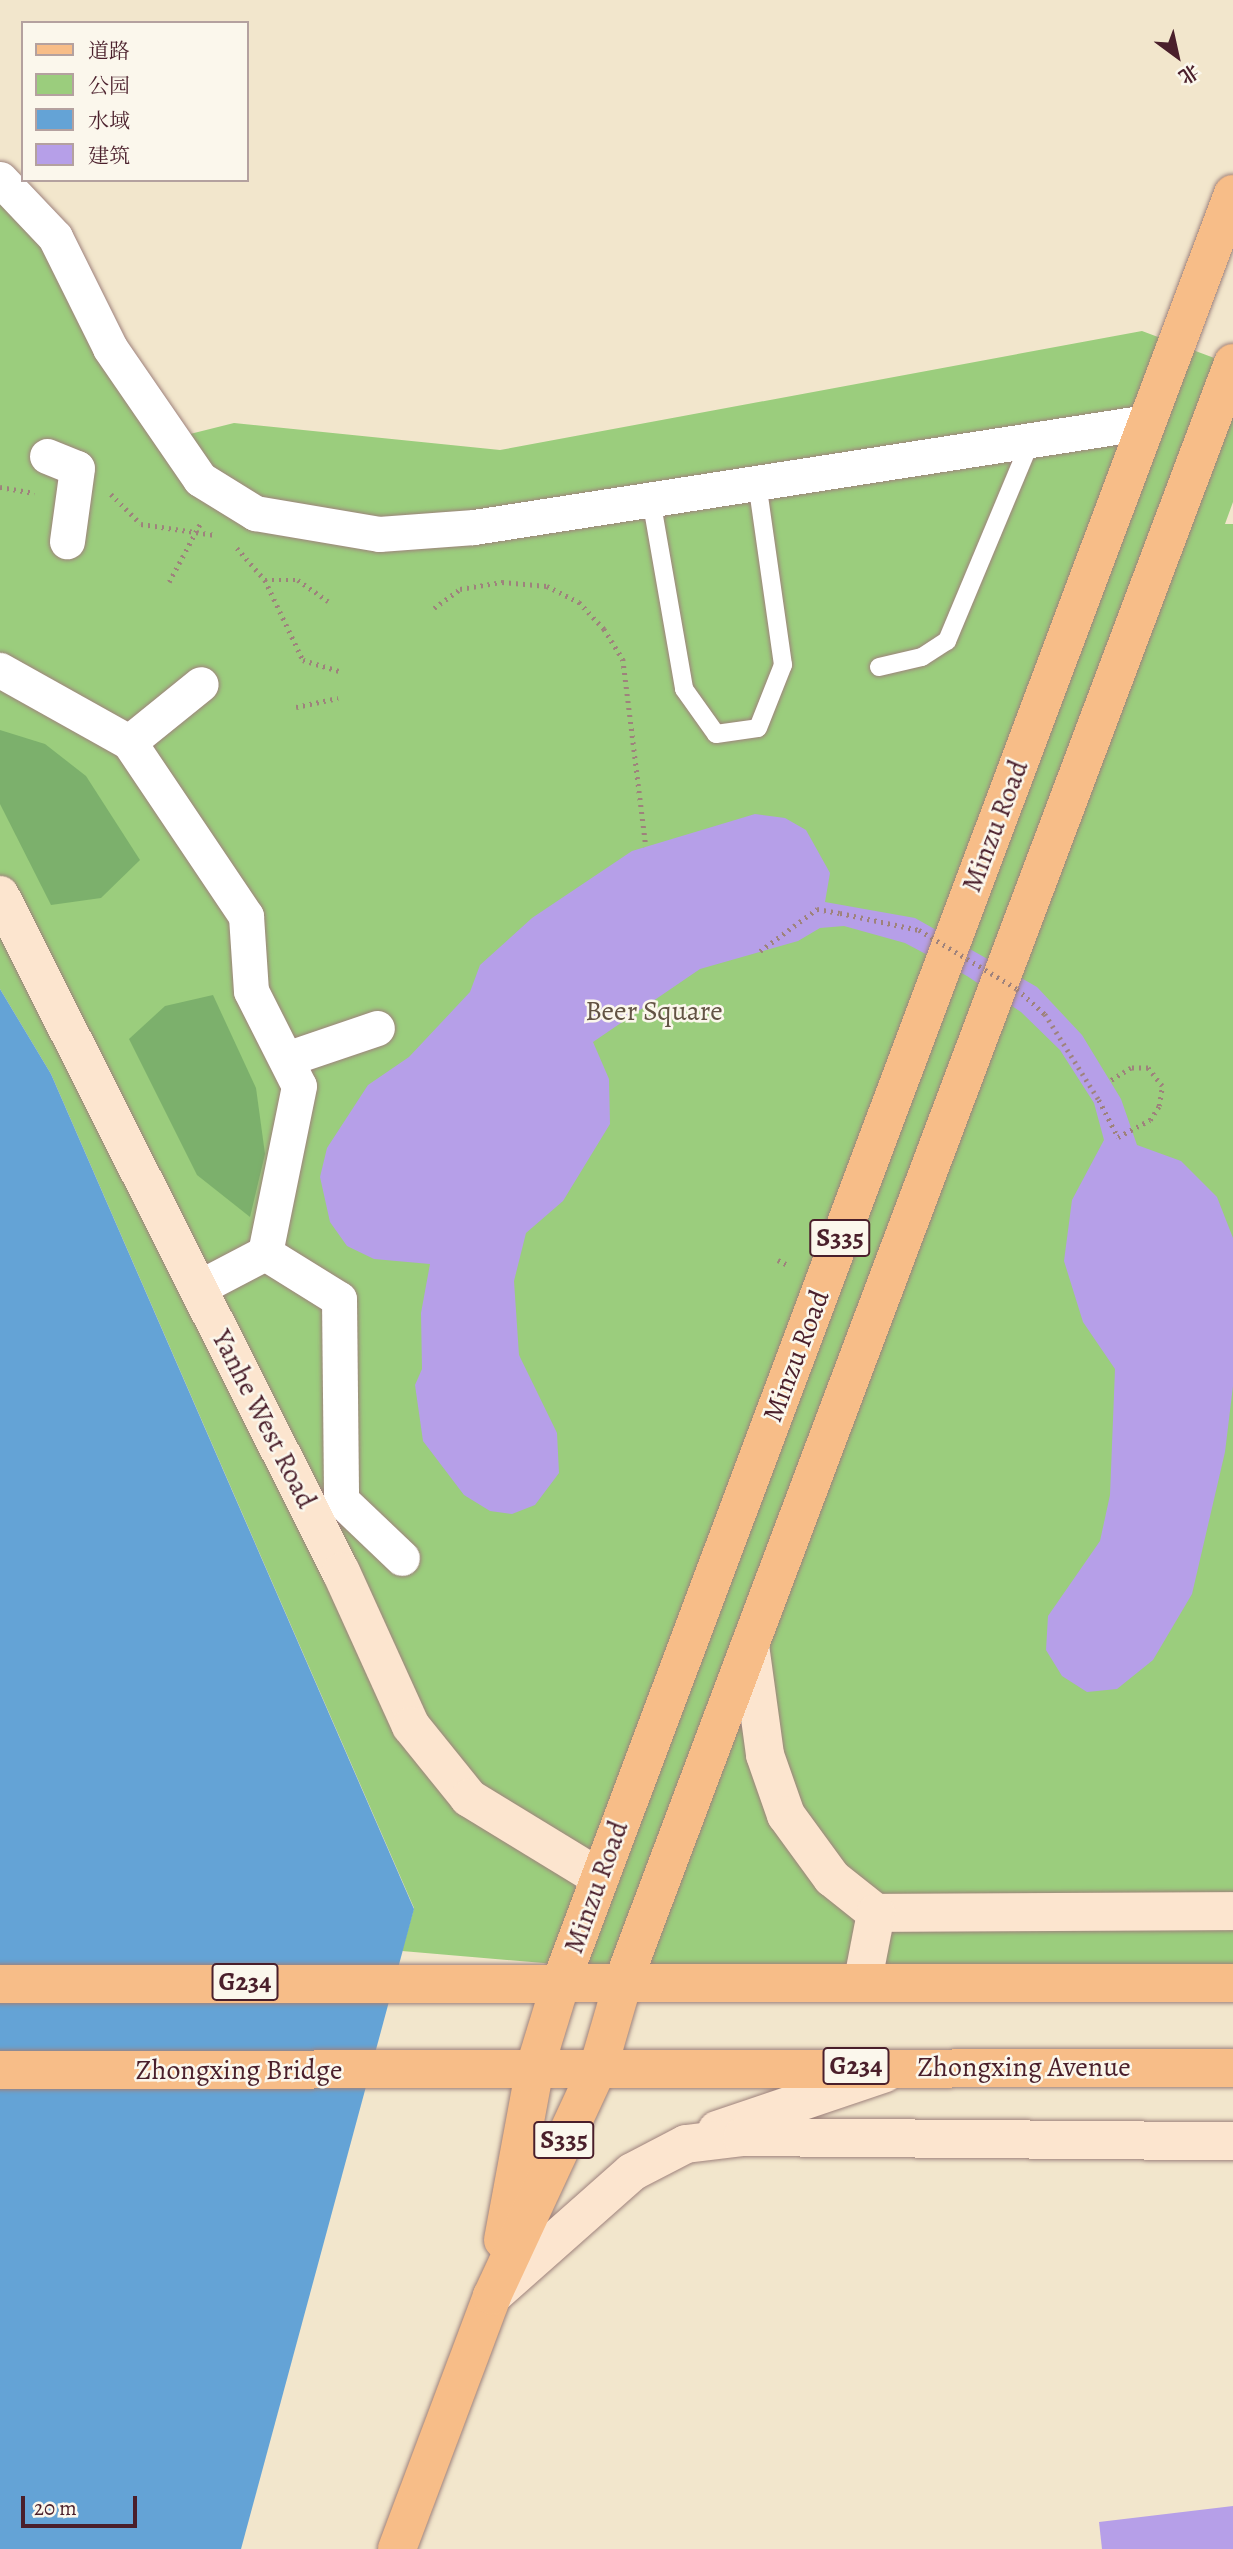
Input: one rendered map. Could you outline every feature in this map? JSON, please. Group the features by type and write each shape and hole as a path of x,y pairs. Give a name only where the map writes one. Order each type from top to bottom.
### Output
{"main road":[{"name":"Minzu Road","path":"492,2295 535,2067 562,1979 1233,194"},
{"name":"Minzu Road","path":"624,1979 1233,363"},
{"name":"G234","path":"0,1984 562,1979 1233,1983"},
{"name":"S335","path":"397,2549 492,2295 599,2065 624,1979"},
{"name":"Zhongxing Avenue","path":"479,2069 599,2065 1233,2068"},
{"name":"Zhongxing Bridge","path":"0,2070 479,2069"}],"street":[{"path":"0,179 55,237 110,348 200,478 255,513 379,534 474,527 1147,422"},
{"path":"47,456 77,468 67,541"},
{"path":"0,670 129,742 246,916 251,991 299,1086 265,1253"},
{"path":"129,742 201,684"},
{"name":"Yanhe West Road","path":"0,895 198,1288 411,1726 469,1798 600,1878"},
{"path":"286,1059 377,1028"},
{"path":"198,1288 265,1253"},
{"path":"265,1253 339,1299 341,1500 402,1558"},
{"path":"750,1645 765,1755 786,1815 832,1878 876,1913 1233,1911"},
{"path":"863,1980 876,1913"},
{"path":"492,2295 632,2172 760,2111 905,2067"},
{"path":"686,2144 742,2137 1233,2141"}],"lane":[{"path":"879,667 922,657 947,641 1031,440"},
{"path":"651,499 684,689 716,734 758,727 783,665 757,482"}],"path":[{"path":"105,487 141,524 196,530 227,538 265,580 303,660 340,671"},
{"path":"169,582 196,530 221,492"},
{"path":"265,580 298,580 328,601"},
{"path":"434,608 460,589 502,582 547,586 579,602 604,629 623,659 646,846"},
{"path":"296,707 338,698"},
{"path":"760,951 817,909 919,930 1017,989 1045,1014 1099,1100 1118,1137 1150,1120 1159,1106 1162,1086 1148,1068 1131,1068 1110,1081"}],"green space":[{"name":"Beer Square","path":"0,179 182,436 234,423 500,450 1142,331 1233,365 1233,502 1225,524 1233,524 1233,1983 744,1980 402,1951 414,1908 51,1074 0,989"},
{"path":"0,730 45,744 86,776 140,860 101,898 51,905 0,804"},
{"path":"213,995 256,1088 265,1154 250,1217 197,1175 129,1039 165,1006"}],"water":[{"path":"0,989 51,1074 414,1909 241,2549 0,2549"}],"building":[{"path":"755,814 785,818 806,830 830,873 825,902 915,918 1037,987 1082,1035 1121,1099 1137,1145 1181,1161 1217,1197 1233,1238 1233,1386 1225,1452 1192,1594 1153,1660 1117,1689 1087,1692 1062,1676 1046,1650 1048,1616 1100,1541 1110,1495 1115,1369 1083,1322 1064,1261 1072,1200 1104,1140 1094,1103 1060,1050 1021,1012 967,976 905,943 844,926 820,928 798,941 700,969 593,1042 609,1079 610,1124 563,1201 526,1233 514,1281 519,1355 557,1433 559,1473 535,1505 512,1514 490,1511 464,1495 423,1441 415,1385 422,1369 421,1313 430,1264 374,1259 347,1246 330,1222 320,1177 327,1148 368,1085 409,1057 470,992 480,965 532,918 632,851"},
{"path":"1233,2506 1233,2549 1102,2549 1099,2522"}]}
